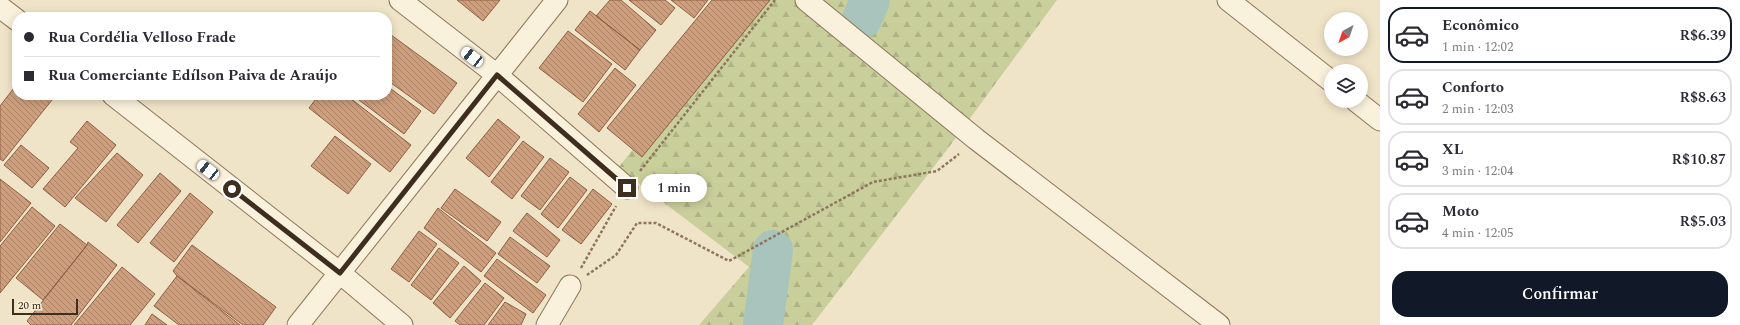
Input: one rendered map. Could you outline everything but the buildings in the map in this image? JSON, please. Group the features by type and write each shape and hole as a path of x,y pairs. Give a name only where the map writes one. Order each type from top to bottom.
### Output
{"street":[{"path":"400,0 497,75 627,188"},
{"path":"298,325 557,0"},
{"path":"806,0 976,139 1219,325"},
{"path":"1228,0 1324,75"},
{"path":"0,7 12,16"},
{"path":"119,100 340,273 402,325"},
{"path":"1365,108 1380,120"},
{"path":"547,325 570,286"}],"path":[{"path":"570,286 627,188 775,0"},
{"path":"570,286 616,255 637,223 656,223 729,261 873,182 937,171 976,139"}],"green space":[{"path":"753,0 1057,0 946,151 812,325 699,325 749,267 618,168"}],"waterway":[{"path":"862,19 870,0"},
{"path":"763,325 773,250"}],"route":[{"path":"232,189 340,273 497,75 627,188"}]}
